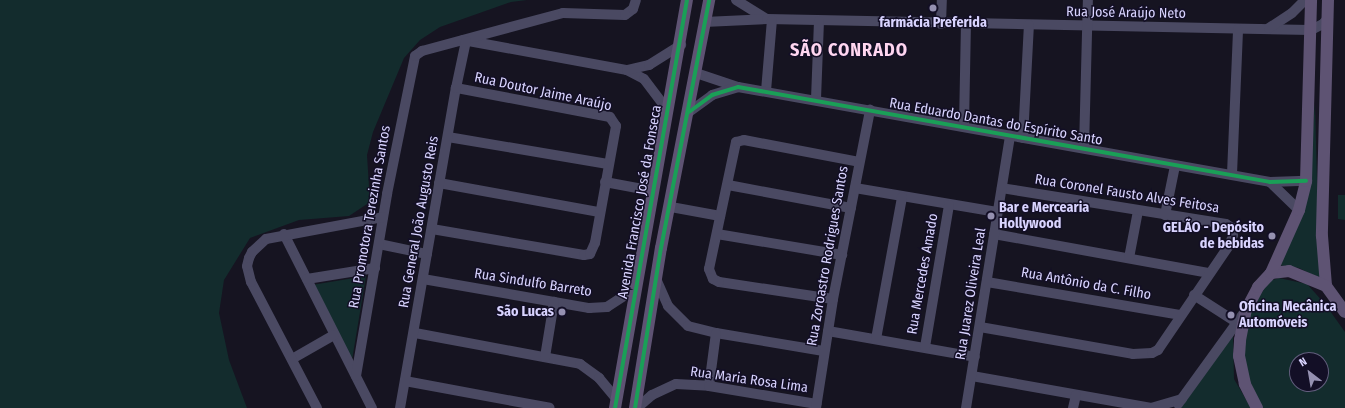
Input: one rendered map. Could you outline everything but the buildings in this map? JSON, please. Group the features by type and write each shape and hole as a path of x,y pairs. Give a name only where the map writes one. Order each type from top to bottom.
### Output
{"main road":[{"name":"Avenida Francisco José da Fonseca","path":"616,403 635,290 649,225 653,191 667,109 681,44 687,0"},
{"name":"Avenida Francisco José da Fonseca","path":"636,408 662,248 667,230 709,0"},
{"path":"1257,408 1245,384 1239,356 1246,310 1258,287 1271,273 1299,210 1306,181 1311,0"},
{"path":"1326,286 1322,236 1328,0"},
{"path":"649,225 658,231 667,230"},
{"path":"645,239 650,236 656,238 662,248"},
{"path":"1271,273 1294,272 1326,286 1345,312"}],"street":[{"path":"464,40 564,13 625,15 633,8 636,0"},
{"path":"736,0 769,19 766,91"},
{"path":"941,24 942,0"},
{"path":"1084,148 1086,26 1088,0"},
{"path":"1269,28 1292,12 1305,0"},
{"path":"1311,30 1323,24 1328,18"},
{"name":"Rua José Araújo Neto","path":"704,22 769,19 941,24 1269,28 1311,30"},
{"path":"816,99 819,21"},
{"path":"964,126 966,24"},
{"path":"1023,138 1029,25"},
{"path":"1232,174 1238,28"},
{"path":"464,40 627,70 644,80 667,109"},
{"name":"Rua Promotora Terezinha Santos","path":"356,376 383,217 412,62 422,51 464,40"},
{"name":"Rua General João Augusto Reis","path":"400,408 415,334 427,254 464,40"},
{"path":"627,70 649,65 681,44"},
{"path":"696,73 738,86"},
{"name":"Rua Eduardo Dantas do Espírito Santo","path":"689,112 712,95 738,86 1270,182 1306,181"},
{"name":"Rua Doutor Jaime Araújo","path":"432,229 587,255 595,243 599,212 616,126 612,118 456,88"},
{"name":"Rua Zoroastro Rodrigues Santos","path":"816,406 833,299 870,110"},
{"name":"Rua Juarez Oliveira Leal","path":"966,408 1010,136"},
{"path":"448,137 608,164"},
{"path":"833,299 716,282 709,269 728,185 734,145 741,140 859,162"},
{"path":"1165,215 1175,166"},
{"path":"605,182 653,191"},
{"path":"1270,182 1299,210"},
{"path":"439,183 599,212"},
{"path":"728,185 851,208"},
{"path":"855,188 997,212"},
{"name":"Rua Coronel Fausto Alves Feitosa","path":"980,327 1147,355 1158,350 1230,244 1234,235 1232,228 1226,224 1002,188"},
{"path":"876,339 902,197"},
{"name":"Rua Mercedes Amado","path":"925,347 949,205"},
{"path":"671,207 720,216"},
{"path":"1129,258 1138,211"},
{"path":"317,408 251,282 247,266 252,252 266,239 284,234 383,217"},
{"path":"284,234 372,408"},
{"path":"717,234 842,255"},
{"path":"994,234 1209,273"},
{"path":"379,244 427,254"},
{"path":"307,279 375,268"},
{"name":"Rua Sindulfo Barreto","path":"423,279 554,302 601,308 635,290"},
{"path":"657,281 666,303 688,326 716,333 824,351"},
{"name":"Rua Antônio da C. Filho","path":"987,282 1181,315"},
{"path":"1194,295 1236,322"},
{"path":"545,357 554,302"},
{"path":"1175,408 1246,310"},
{"path":"828,331 975,357"},
{"path":"709,386 716,333"},
{"path":"415,334 545,357 585,366 599,378 616,403"},
{"path":"292,359 334,335"},
{"path":"972,376 1151,408 1182,399"},
{"path":"405,381 550,408"},
{"name":"Rua Maria Rosa Lima","path":"636,408 652,395 673,384 709,386 816,406"},
{"path":"1073,408 1076,395"}],"green space":[{"path":"0,0 527,0 511,2 440,27 420,40 404,58 373,132 367,155 370,202 349,216 299,220 250,238 224,280 219,313 229,360 247,408 0,408"},
{"path":"1315,103 1319,258 1321,279 1299,268 1278,265 1309,179"},
{"path":"1338,195 1345,195 1345,220 1338,219"},
{"path":"366,276 351,366 312,285"},
{"path":"1279,278 1307,284 1325,304 1345,332 1345,408 1261,408 1252,395 1244,354 1249,313 1269,281"},
{"path":"1233,334 1234,379 1251,408 1181,408"}],"cycle path":[{"path":"615,408 687,0"},
{"path":"635,408 661,248 709,0"},
{"path":"689,112 712,95 738,87 1270,182 1306,181"}],"place":[{"name":"farmácia Preferida","path":"933,8"},
{"name":"Bar e Mercearia Hollywood","path":"991,216"},
{"name":"GELÃO - Depósito de bebidas","path":"1272,236"},
{"name":"São Lucas","path":"562,312"},
{"name":"Oficina Mecânica Automóveis","path":"1231,315"}],"district":[{"name":"SÃO CONRADO","path":"849,50"}]}
